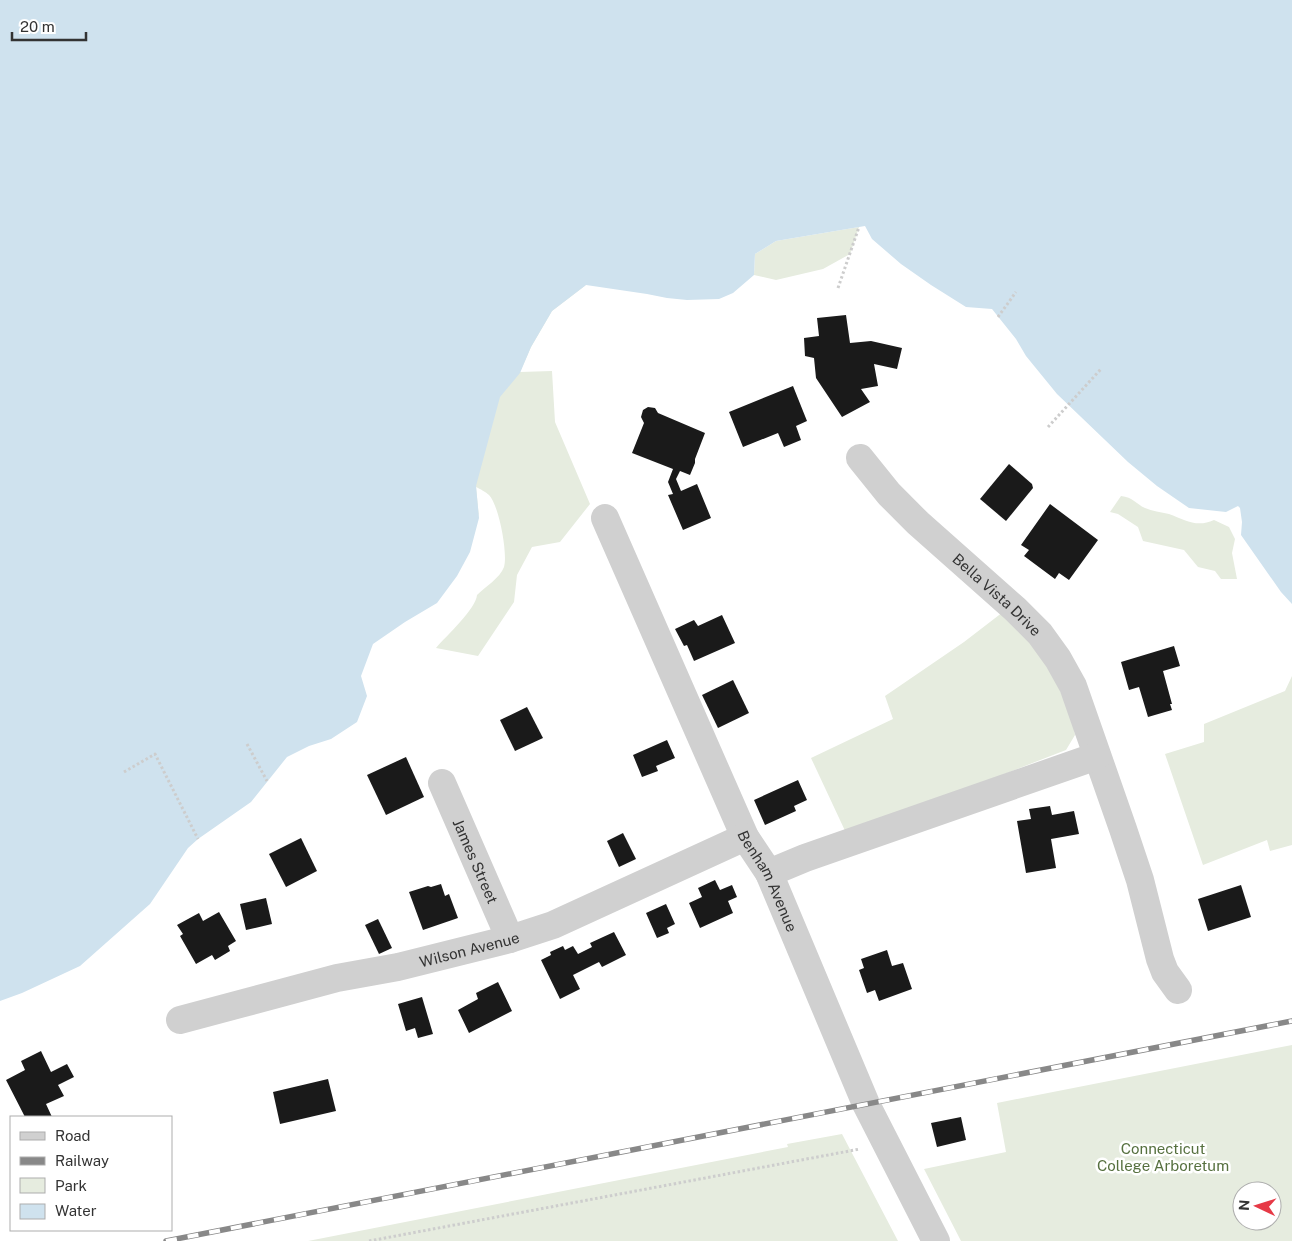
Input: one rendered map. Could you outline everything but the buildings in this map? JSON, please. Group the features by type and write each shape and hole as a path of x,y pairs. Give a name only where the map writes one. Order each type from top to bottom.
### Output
{"street":[{"name":"Bella Vista Drive","path":"860,458 889,494 918,524 1015,608 1040,634 1058,659 1073,686 1140,880 1164,972 1178,990"},
{"name":"Benham Avenue","path":"604,518 745,837 769,873 866,1104 936,1241"},
{"path":"769,873 805,858 1097,756"},
{"name":"James Street","path":"442,783 510,939"},
{"name":"Wilson Avenue","path":"180,1020 337,978 398,967 510,939 553,925 745,837"}],"path":[{"path":"838,288 859,227"},
{"path":"998,317 1016,292"},
{"path":"1048,428 1101,368"},
{"path":"247,744 267,781"},
{"path":"124,772 155,754 198,839"},
{"path":"369,1241 886,1144"}],"green space":[{"path":"859,227 850,254 823,269 776,280 754,275 755,254 776,241"},
{"path":"586,285 552,311 531,347 520,372 552,371 555,422 590,504 560,542 532,547 517,575 514,602 478,656 436,648 472,608 477,595 499,575 505,561 502,530 493,500 489,495 476,487 479,518 438,336"},
{"path":"1121,496 1129,498 1148,509 1191,522 1202,523 1214,520 1229,527 1235,539 1232,553 1237,579 1221,579 1215,571 1198,567 1184,550 1143,541 1138,527 1118,514 1110,512"},
{"path":"1003,612 1044,653 1073,721 1075,735 1066,750 847,835 811,758 893,719 885,696 964,642"},
{"path":"1292,676 1292,845 1270,851 1267,840 1203,865 1165,754 1204,742 1204,724 1285,691"},
{"name":"Connecticut College Arboretum","path":"1292,1045 1292,1241 961,1241 924,1169 1006,1152 997,1103"},
{"path":"842,1134 898,1241 308,1241 788,1147 787,1144"}],"water":[{"path":"0,0 1292,0 1292,604 1281,592 1241,535 1242,522 1238,506 1226,512 1189,508 1157,486 1128,462 1057,394 1026,356 1016,339 992,309 966,307 931,285 901,264 872,239 865,226 776,241 755,254 754,275 733,293 719,299 687,300 667,298 586,285 552,311 531,347 520,373 500,397 476,486 479,518 470,552 457,576 437,603 373,644 361,676 367,696 357,722 331,739 309,746 287,757 251,802 188,848 150,904 80,966 0,1001"}],"railway":[{"path":"166,1241 1292,1021"}]}
